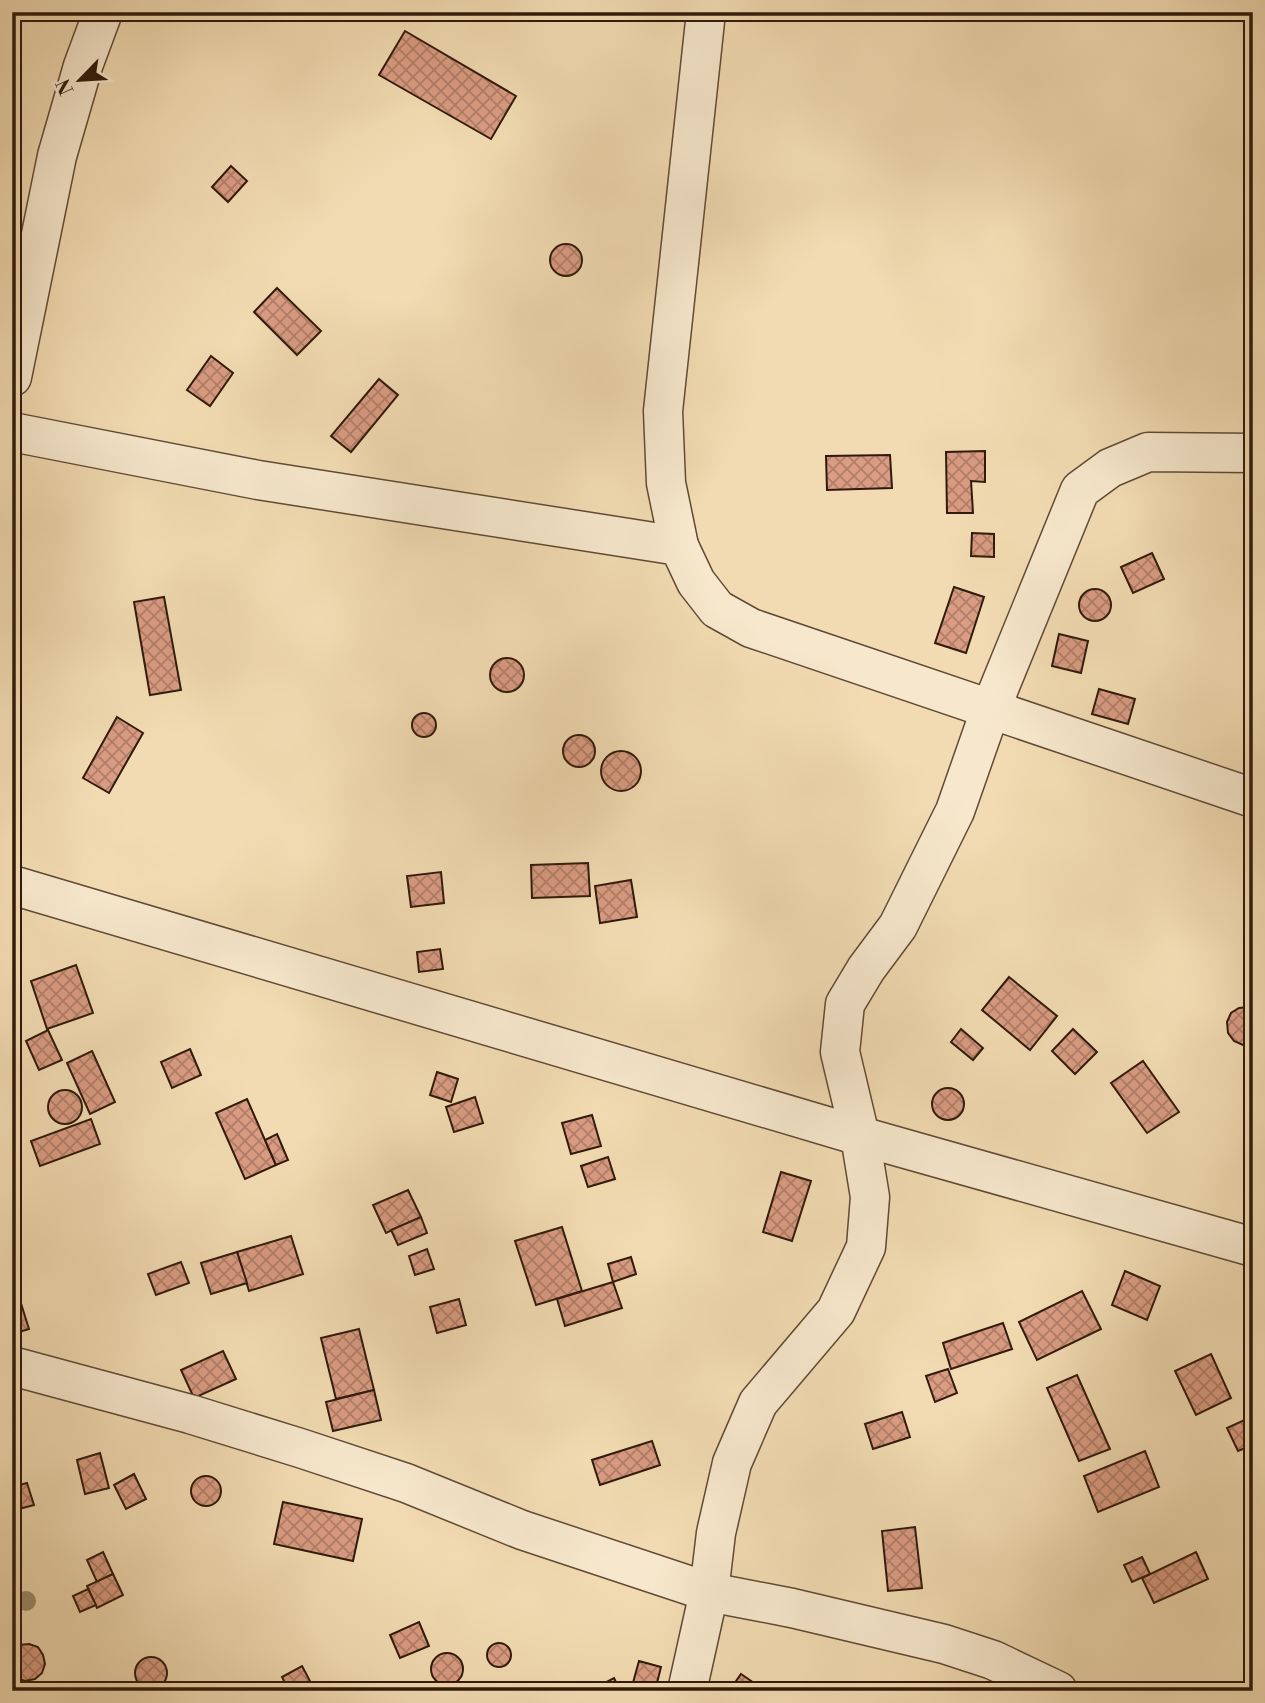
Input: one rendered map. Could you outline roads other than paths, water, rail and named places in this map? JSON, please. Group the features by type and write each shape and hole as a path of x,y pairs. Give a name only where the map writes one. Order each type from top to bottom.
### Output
{"street":[{"path":"12,377 57,156 83,66 103,12"},
{"path":"706,12 663,411 666,483 678,546 696,582 717,609 751,628 1253,798"},
{"path":"12,432 258,480 678,546"},
{"path":"687,1691 709,1592 716,1533 732,1463 758,1402 836,1311 866,1247 870,1197 860,1136 840,1052 845,1004 866,969 898,926 955,811 991,708 1080,490 1110,468 1148,452 1253,453"},
{"path":"12,886 860,1136 1253,1247"},
{"path":"12,1366 190,1413 288,1444 406,1483 522,1530 709,1592 792,1608 944,1644 993,1660 1058,1691"}]}
